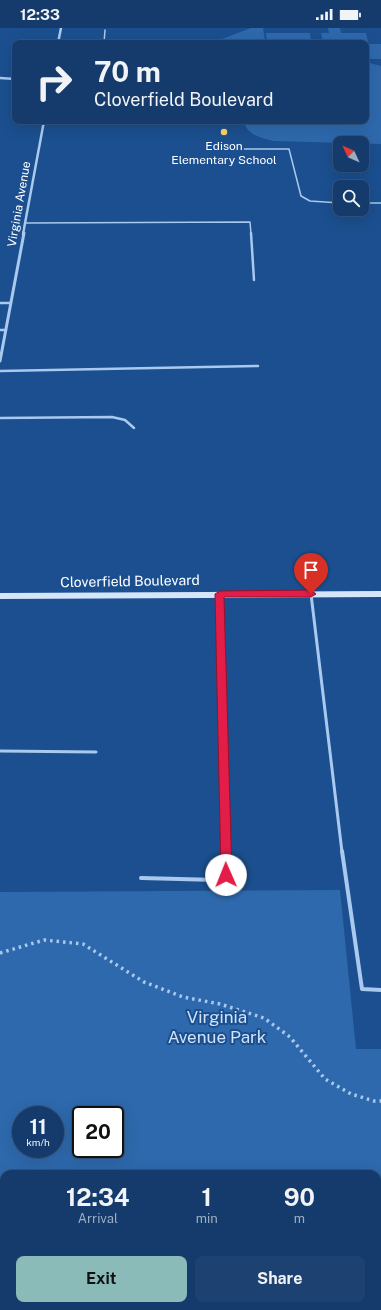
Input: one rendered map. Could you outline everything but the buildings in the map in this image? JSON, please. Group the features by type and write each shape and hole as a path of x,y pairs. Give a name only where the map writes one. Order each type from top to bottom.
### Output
{"main road":[{"name":"Cloverfield Boulevard","path":"0,596 381,594"}],"street":[{"path":"59,40 61,28"},
{"path":"0,78 12,79"},
{"name":"Virginia Avenue","path":"0,361 43,124"}],"lane":[{"path":"104,40 105,30"},
{"path":"221,149 289,149 301,196 310,201 333,203"},
{"path":"369,203 381,203"},
{"path":"26,223 250,222 254,280"},
{"path":"0,303 10,303"},
{"path":"0,330 6,330"},
{"path":"0,371 258,366"},
{"path":"0,418 112,417 126,420 134,428"},
{"path":"142,878 217,880 226,875 220,594"},
{"path":"311,594 344,869 362,989 381,990"},
{"path":"0,751 96,752"}],"path":[{"path":"0,953 44,940 83,944 144,982 182,997 220,1004 264,1018 290,1037 325,1079 351,1094 374,1101 381,1101"}],"green space":[{"path":"251,28 263,28 265,40 221,40"},
{"path":"328,28 340,28 341,33 366,33 368,40 323,40 321,33 329,33"},
{"path":"266,33 310,33 311,40 267,40"},
{"path":"369,44 381,44 381,59 369,59"},
{"path":"369,63 381,66 381,144 369,144 369,136 333,136 333,143 274,141 256,136 248,130 245,124 369,124"},
{"name":"Virginia Avenue Park","path":"340,890 356,1049 381,1049 381,1170 0,1170 0,892"}],"place":[{"name":"Edison Elementary School","path":"224,132"}],"route":[{"path":"226,875 220,594 311,594"}]}
